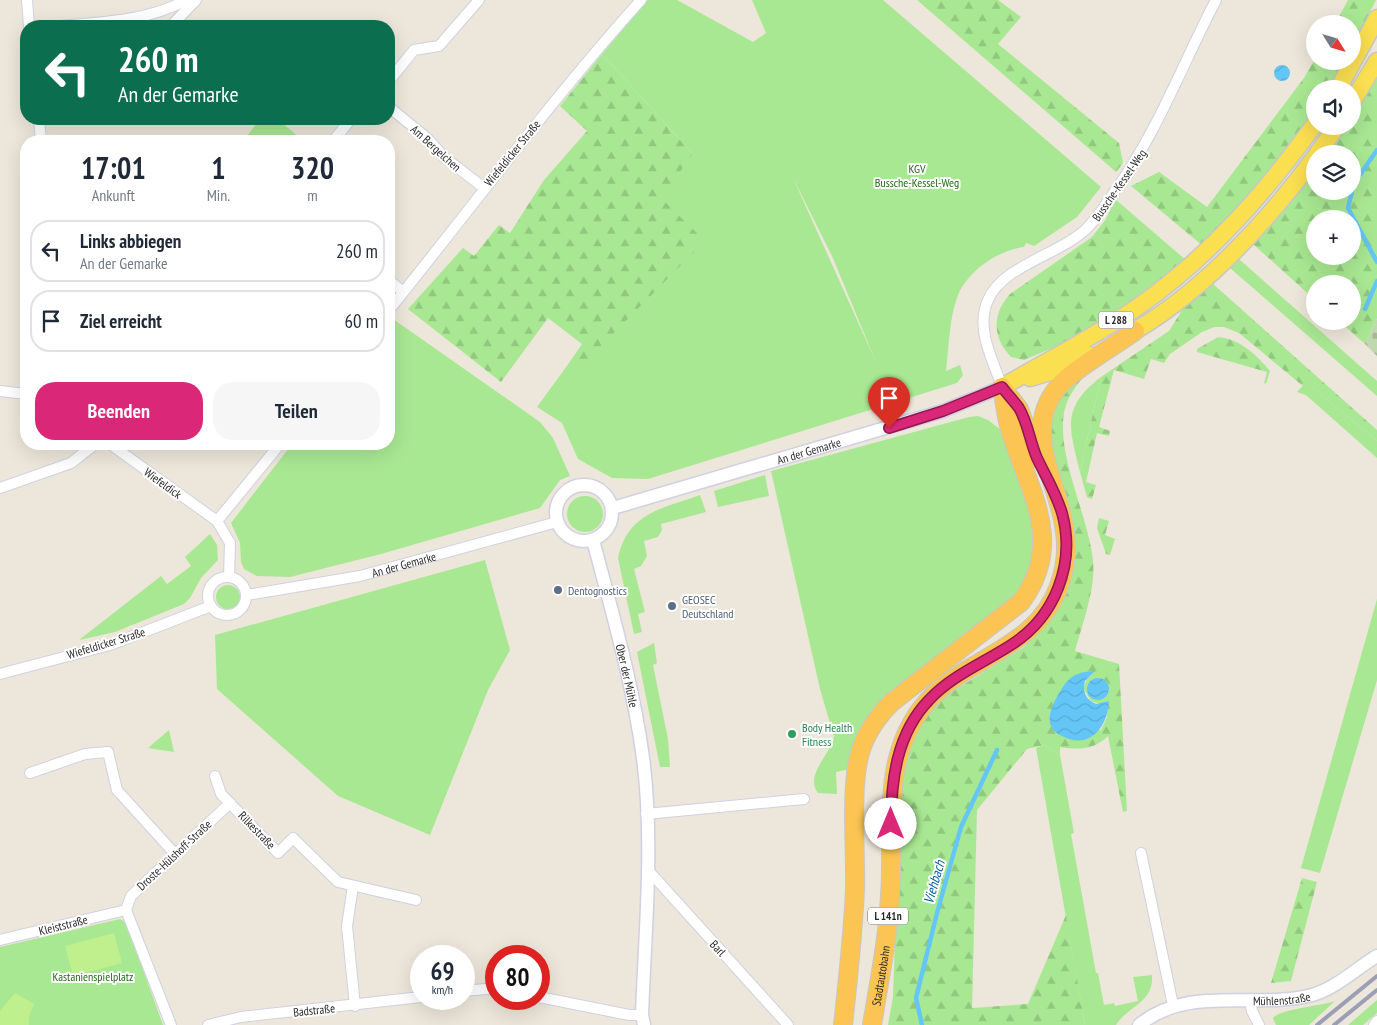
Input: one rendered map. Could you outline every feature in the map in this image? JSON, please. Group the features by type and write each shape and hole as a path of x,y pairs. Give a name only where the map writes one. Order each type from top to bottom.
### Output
{"highway":[{"name":"L 288","path":"1052,485 1042,439 1043,418 1049,400 1065,380 1135,331"},
{"path":"1002,387 1019,409 1037,458 1052,485"},
{"name":"L 141n","path":"842,1025 852,933 856,800 860,755 867,735 876,718 899,695 1011,611 1027,594 1038,573 1044,545 1043,528 1032,488 1010,431 1002,387"},
{"name":"Stadtautobahn","path":"872,1025 890,895 891,799 897,761 903,740 928,700 963,673 1023,636 1042,618 1054,599 1062,576 1066,550 1064,525 1052,485"}],"main road":[{"path":"1343,80 1377,18"},
{"path":"1361,87 1377,61"},
{"name":"L 288","path":"1002,387 1138,307 1182,274 1219,239 1258,196 1290,160 1307,135"},
{"name":"L 288","path":"1002,387 1064,368 1135,331 1210,275 1229,257 1292,188 1306,169"}],"street":[{"path":"27,0 29,20"},
{"path":"121,20 172,8 186,0"},
{"path":"176,20 196,0"},
{"path":"395,74 414,50 439,46 478,0"},
{"name":"Wiefeldicker Straße","path":"395,302 460,222 484,188 642,0"},
{"name":"Bussche-Kessel-Weg","path":"1002,387 985,338 983,326 987,301 993,291 1013,274 1076,238 1093,222 1145,147 1213,1"},
{"name":"Am Bergelchen","path":"395,112 428,139 444,157 484,188"},
{"path":"338,135 347,125"},
{"path":"395,285 403,292"},
{"name":"An der Gemarke","path":"613,508 925,416 1002,387"},
{"path":"0,391 20,393"},
{"path":"0,488 71,463 87,450"},
{"name":"Wiefeldick","path":"118,450 217,521"},
{"path":"229,577 230,543 217,521 275,450"},
{"path":"577,485 594,486 601,490 607,496 613,508 609,527 593,540 582,542 573,539 560,528 557,522 556,509 558,502 569,490 577,485"},
{"name":"An der Gemarke","path":"247,595 360,576 557,522"},
{"name":"Ober der Mühle","path":"593,540 627,675 643,758 648,870 643,1020"},
{"path":"229,577 240,582 247,595 241,610 230,615 217,612 211,606 209,589 218,579 229,577"},
{"name":"Wiefeldicker Straße","path":"0,674 110,645 211,606"},
{"path":"30,773 84,754 108,752 117,790 175,854"},
{"name":"Rilkestraße","path":"215,776 221,794 278,853 293,838 338,882 416,900"},
{"path":"646,814 804,799"},
{"name":"Droste-Hülshoff-Straße","path":"126,910 131,896 230,803"},
{"path":"1141,853 1173,1005"},
{"name":"Barl","path":"648,870 788,1025"},
{"path":"353,886 347,926 355,1006"},
{"path":"126,910 170,1025"},
{"name":"Kleiststraße","path":"0,940 126,910"},
{"name":"Mühlenstraße","path":"1140,1025 1150,1016 1173,1005 1192,1002 1250,1000 1315,994 1377,956"},
{"name":"Badstraße","path":"208,1025 241,1017 410,998"},
{"path":"550,999 629,1015 643,1020"},
{"path":"1250,1000 1252,1011 1259,1025"},
{"path":"1374,1025 1377,1022"}],"green space":[{"name":"KGV Bussche-Kessel-Weg","path":"648,0 677,0 753,42 766,33 752,0 883,0 1101,187 1077,217 1034,246 1026,243 1024,247 1004,252 994,257 976,270 963,286 958,295 953,313 946,371 960,365 963,375 957,383 648,479 612,478 578,459 562,423 537,407 569,363 578,368 660,198 693,154 602,54","holes":["793,178 832,256 876,362"]},
{"path":"917,0 998,0 1021,17 998,44 1119,143 1123,163 1116,172"},
{"path":"1348,0 1376,0 1361,30 1361,15 1340,15"},
{"path":"602,54 693,154 661,198 705,241 578,369 569,363 582,344 548,318 501,382 408,309 463,248 474,256 499,225 510,233 544,180 587,131 560,106"},
{"path":"1309,70 1339,70 1333,80 1306,80 1306,123 1262,184 1203,246 1131,186 1159,172 1207,207"},
{"path":"1377,75 1377,318 1365,344 1349,330 1361,330 1361,275 1306,275 1306,292 1253,244 1306,181 1306,200 1361,200 1361,145 1333,145 1340,135 1361,135 1361,102"},
{"path":"255,125 284,125 297,135 248,135"},
{"path":"1115,199 1187,261 1148,292 1062,344 1024,360 1011,357 1000,342 998,334 997,317 1004,302 1010,294 1092,237 1106,219"},
{"path":"1239,259 1306,318 1306,330 1319,330 1377,381 1377,396 1230,268"},
{"path":"1212,283 1377,430 1377,441 1307,383 1303,386 1239,333 1224,327 1214,327 1202,332 1170,354 1164,363 1151,359 1144,379 1114,370 1099,427 1110,431 1109,436 1097,433 1086,482 1096,485 1092,499 1087,497 1080,472 1101,377 1169,331 1186,304"},
{"path":"1377,318 1377,356 1365,344"},
{"path":"395,320 540,422 553,438 570,476 560,480 540,508 381,554 290,577 257,576 244,569 241,562 240,543 231,523 287,450 395,450"},
{"path":"1218,337 1241,344 1260,360 1270,371 1266,384 1264,383 1267,372 1197,352 1197,349"},
{"path":"1086,373 1066,405 1063,422 1067,461 1090,543 1093,561 1090,594 1075,651 1119,664 1127,811 1123,812 1108,736 1103,741 1086,748 1060,747 1060,755 1044,745 1027,749 977,810 972,1008 1028,1004 1066,915 1085,1025 888,1025 893,997 900,792 906,752 924,718 942,698 1024,647 1047,625 1065,596 1073,567 1073,527 1048,441 1051,412 1063,391","holes":["1094,672 1087,679 1083,688 1091,701 1100,704 1108,701 1107,717 1101,730 1050,722 1058,695 1069,685","1094,679 1107,682 1109,692 1105,698 1094,699 1089,694 1089,684"]},
{"path":"1101,377 1080,472 1073,443 1071,419 1079,399"},
{"path":"1306,382 1377,441 1377,458 1306,395 1297,392"},
{"path":"978,416 988,420 1001,430 1029,500 1036,556 1021,592 881,701 861,728 850,769 836,772 837,794 818,793 814,779 816,772 834,737 820,689 771,471"},
{"path":"765,475 769,496 718,507 714,491"},
{"path":"700,495 706,512 661,524 662,530 658,537 644,541 647,556 641,566 634,569 645,612 638,614 642,632 634,634 618,558 623,543 630,531 648,514"},
{"path":"585,496 592,497 598,501 602,507 602,521 598,527 592,531 585,532 578,531 572,527 568,521 567,514 568,507 572,501 578,497"},
{"path":"1099,518 1109,521 1105,535 1115,539 1110,555 1106,554 1097,528"},
{"path":"210,534 217,545 218,560 201,578 190,598 184,604 115,632 79,640 161,576 167,584 191,566 185,557"},
{"path":"485,560 510,650 488,690 430,835 338,796 217,689 215,635"},
{"path":"228,585 237,588 240,597 237,606 228,609 219,606 216,597 219,588"},
{"path":"1377,599 1377,680 1320,873 1301,868"},
{"path":"654,643 657,663 653,665 668,739 670,767 660,767 637,652"},
{"path":"169,730 174,752 148,748"},
{"path":"1044,745 1060,755 1074,833 1071,834 1096,973 1098,973 1104,1005 1114,1003 1115,1006 1138,1001 1133,977 1152,975 1152,984 1145,998 1121,1018 1116,1025 1085,1025 1036,748"},
{"path":"1302,878 1317,882 1291,981 1271,983"},
{"name":"Kastanienspielplatz","path":"120,919 126,923 163,1025 0,1025 0,947"},
{"path":"114,933 122,963 73,976 65,946"},
{"path":"15,993 34,1004 29,1016 29,1025 0,1025 0,1011"},
{"path":"1377,1000 1377,1013 1363,1025 1348,1025"},
{"path":"1335,1001 1309,1025 1276,1025 1273,1018 1284,1012"}],"water":[{"path":"1279,65 1285,65 1290,70 1288,79 1279,81 1274,76 1274,70"},
{"path":"1095,671 1085,681 1084,689 1087,697 1096,704 1109,701 1108,710 1101,727 1096,734 1081,740 1072,740 1056,733 1050,723 1051,710 1064,685 1079,673"},
{"path":"1098,678 1106,681 1109,689 1106,697 1098,700 1090,697 1087,689 1090,681"}],"waterway":[{"name":"Viehbach","path":"1361,173 1377,150"},
{"name":"Viehbach","path":"1350,200 1348,208 1377,262"},
{"name":"Viehbach","path":"1365,309 1377,281"},
{"name":"Viehbach","path":"922,1025 916,998 937,913 961,827 997,750"}],"railway":[{"path":"1317,1025 1377,976"},
{"path":"1334,1025 1377,990"}],"place":[{"name":"Dentognostics","path":"558,590"},
{"name":"GEOSEC Deutschland","path":"672,606"},
{"name":"Body Health Fitness","path":"792,734"}],"route":[{"path":"889,428 943,411 1002,387 1019,409 1037,458 1052,485 1061,512 1066,541 1065,564 1059,588 1042,618 1013,644 963,673 937,692 928,700 914,720 900,747 891,793 891,824"}]}
